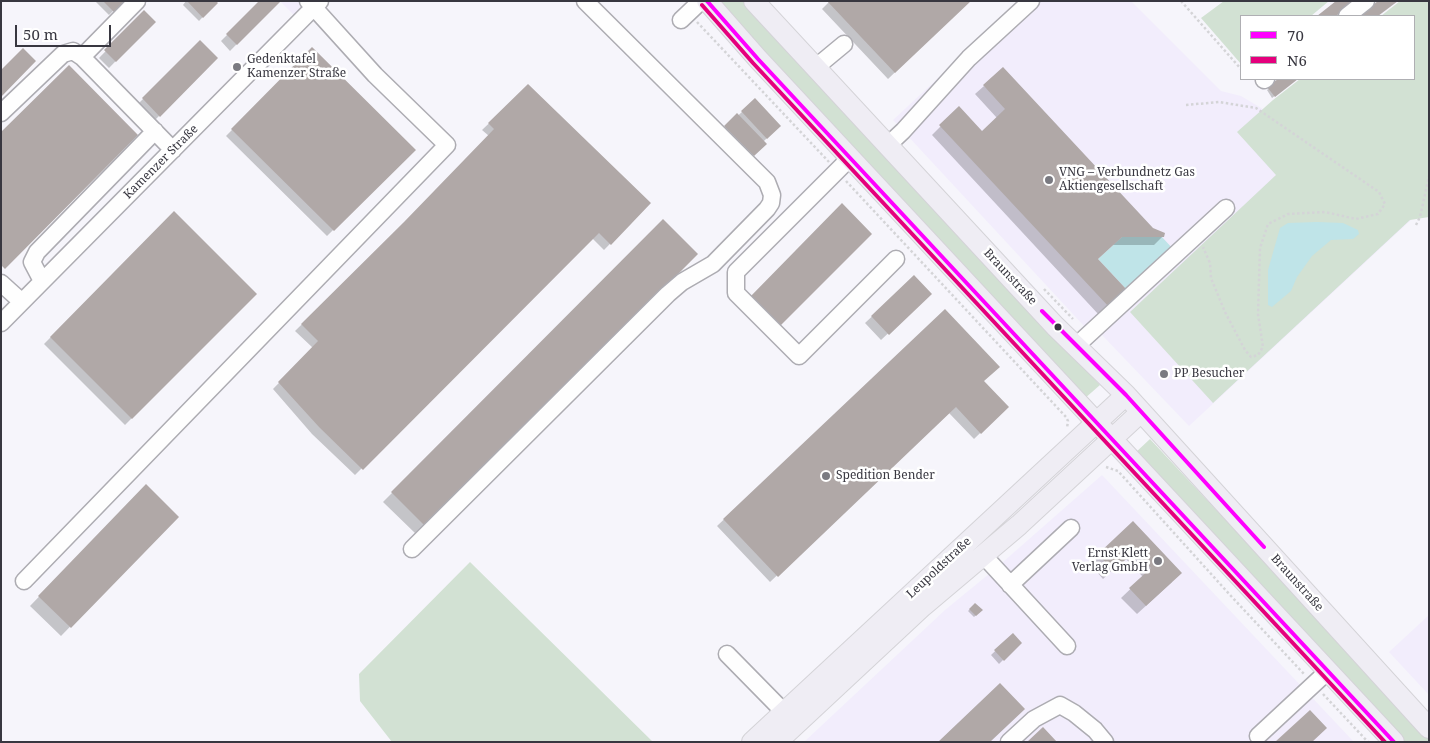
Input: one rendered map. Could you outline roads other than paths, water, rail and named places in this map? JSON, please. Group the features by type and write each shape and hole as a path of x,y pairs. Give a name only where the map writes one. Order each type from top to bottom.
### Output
{"main road":[{"path":"707,1 844,164 1112,439 1321,677 1394,742"},
{"name":"Braunstraße","path":"754,1 887,146 1076,346 1126,395 1429,728"},
{"name":"Leupoldstraße","path":"752,742 1126,395"},
{"name":"Leupoldstraße","path":"777,742 923,606 984,556 1141,412"}],"street":[{"path":"82,57 138,1"},
{"path":"412,549 668,294 682,282 713,264 771,203 772,196 767,182 584,1"},
{"path":"685,17 701,1"},
{"path":"887,146 969,58 1031,1"},
{"path":"1348,15 1366,1"},
{"path":"24,581 447,145 375,75 314,3"},
{"name":"Kamenzer Straße","path":"1,323 173,150 314,3"},
{"path":"815,68 844,44"},
{"path":"1,113 63,54 73,50 173,150"},
{"path":"42,282 32,262 37,252 155,131"},
{"path":"844,164 736,272 736,293 799,356 896,259"},
{"path":"1076,346 1226,208"},
{"path":"1,284 22,302"},
{"path":"1010,585 1071,528"},
{"path":"984,556 1067,646"},
{"path":"727,654 784,712"},
{"path":"1258,736 1321,677"},
{"path":"1009,742 1034,719 1060,705 1074,713 1095,730 1105,742"}],"water":[{"path":"1288,223 1343,223 1358,230 1359,234 1353,239 1331,240 1312,256 1297,277 1291,291 1272,307 1268,305 1268,270 1280,228"},
{"path":"1122,237 1162,237 1173,249 1127,290 1098,259"}],"place":[{"name":"Gedenktafel Kamenzer Straße","path":"237,67"},
{"name":"VNG – Verbundnetz Gas Aktiengesellschaft","path":"1049,180"},
{"name":"PP Besucher","path":"1164,374"},
{"name":"Spedition Bender","path":"826,476"},
{"name":"Ernst Klett Verlag GmbH","path":"1158,561"}]}
